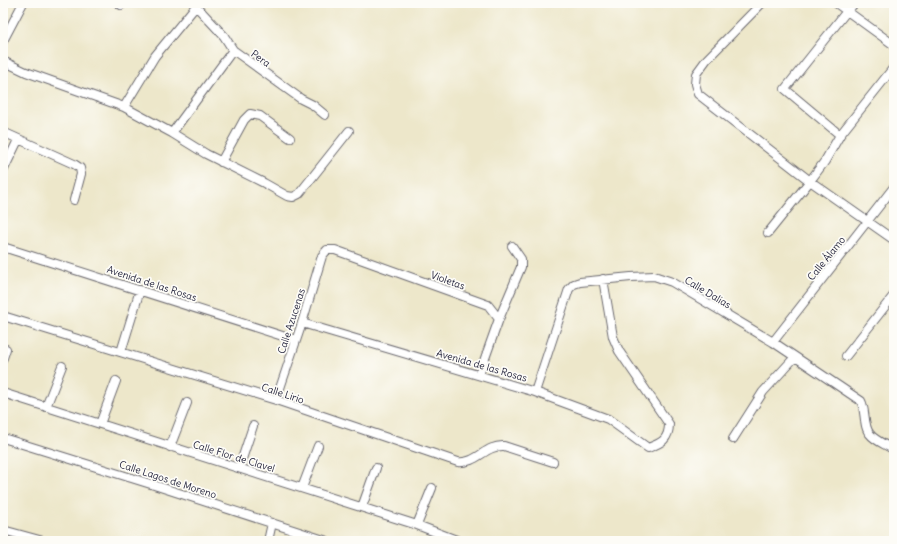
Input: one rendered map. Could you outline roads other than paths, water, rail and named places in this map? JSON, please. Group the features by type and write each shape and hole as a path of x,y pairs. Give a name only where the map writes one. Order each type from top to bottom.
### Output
{"street":[{"path":"3,42 23,3"},
{"path":"762,3 707,59 696,74 695,84 698,94 810,181 894,240"},
{"path":"836,3 894,45"},
{"path":"840,135 785,89 855,3"},
{"path":"124,107 155,56 196,4"},
{"name":"Pera","path":"196,4 224,36 233,50 301,99 313,105 325,115"},
{"path":"172,133 233,50"},
{"path":"3,61 26,72 124,107 221,162 287,196 293,197 298,194 349,131"},
{"path":"768,233 810,181 840,135 894,67"},
{"path":"221,162 244,120 250,114 260,116 290,138"},
{"path":"3,132 80,168 81,174 74,200"},
{"path":"3,171 18,140"},
{"name":"Calle Álamo","path":"772,342 894,187"},
{"path":"479,375 499,319 521,267 521,259 512,246"},
{"name":"Avenida de las Rosas","path":"3,248 295,340"},
{"name":"Violetas","path":"328,250 335,250 488,305 499,319"},
{"name":"Calle Azucenas","path":"276,400 302,323 322,256 328,250"},
{"name":"Calle Dalias","path":"535,392 570,289 574,284 603,279 654,276 672,282 772,342 861,401 867,430 870,435 894,450"},
{"name":"Avenida de las Rosas","path":"302,323 535,392 608,418 648,448 657,445 667,438 669,424 619,351 613,337 603,279"},
{"path":"121,352 140,290"},
{"path":"846,356 894,295"},
{"name":"Calle Lirio","path":"3,316 276,400 458,462 465,463 496,446 504,446 553,462"},
{"path":"3,358 6,349"},
{"path":"733,439 763,392 795,357"},
{"path":"46,407 62,366"},
{"path":"100,424 116,381"},
{"name":"Calle Flor de Clavel","path":"3,394 417,524 459,541"},
{"path":"170,447 187,403"},
{"path":"239,468 253,426"},
{"name":"Calle Lagos de Moreno","path":"3,438 327,541"},
{"path":"302,488 318,446"},
{"path":"362,507 376,468"},
{"path":"417,524 432,488"},
{"path":"268,541 272,523"},
{"path":"3,530 43,541"}]}
